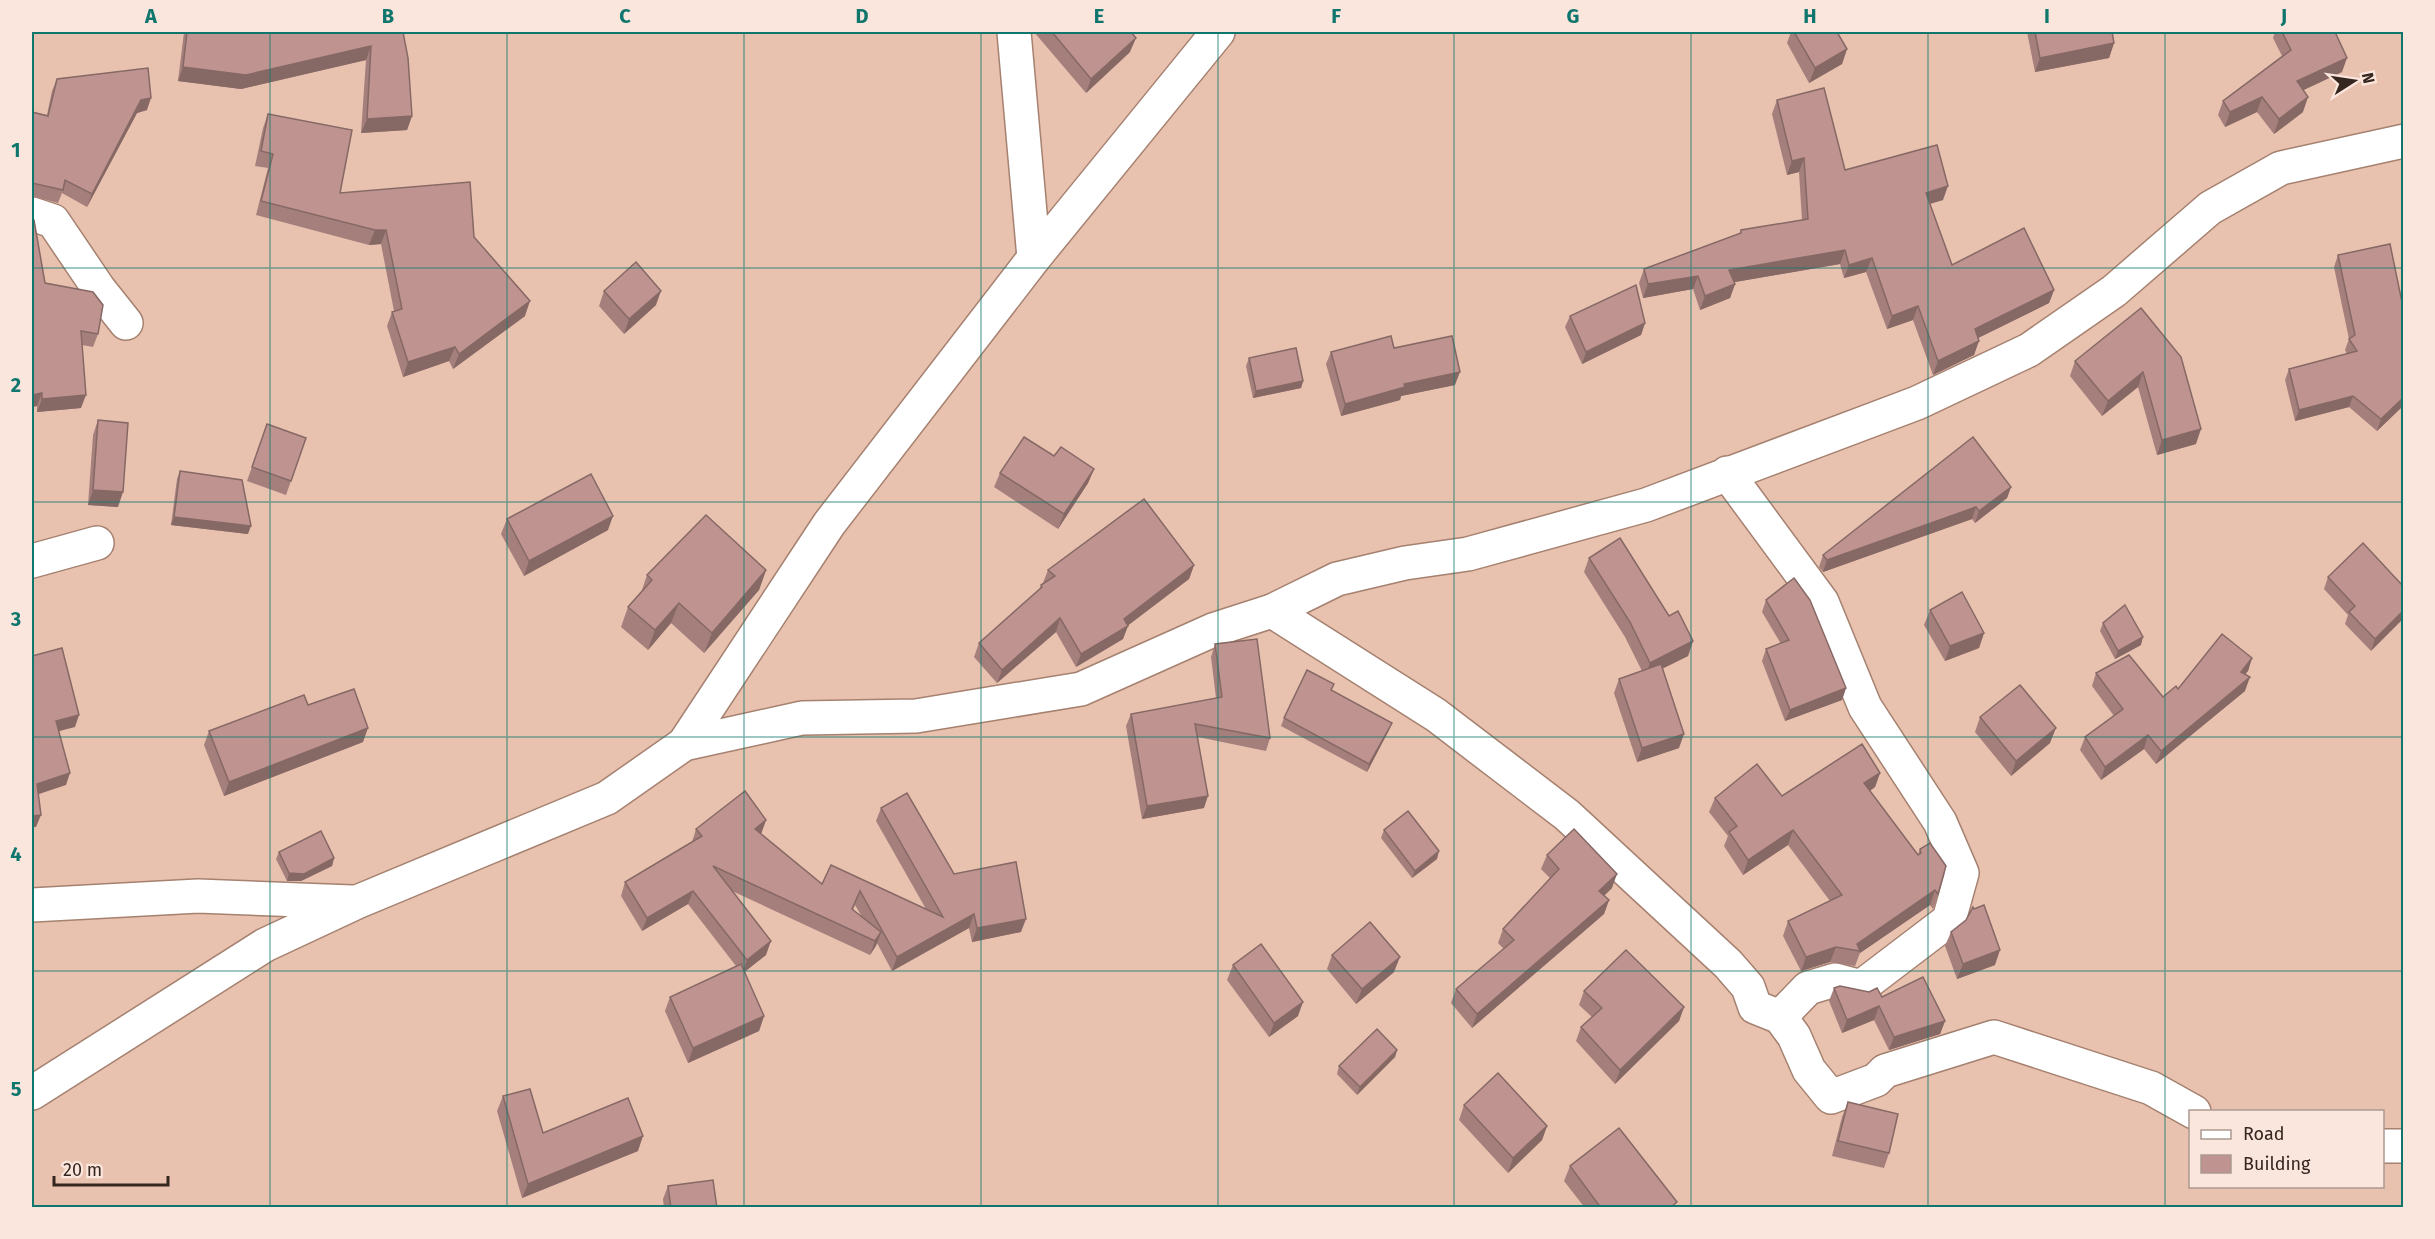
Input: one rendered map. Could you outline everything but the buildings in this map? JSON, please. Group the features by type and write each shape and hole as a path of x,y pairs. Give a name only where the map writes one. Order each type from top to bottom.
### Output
{"street":[{"path":"1014,32 1034,258"},
{"path":"32,1093 265,945 357,902 607,798 684,744 829,524 1034,258 1218,32"},
{"path":"684,744 802,718 916,716 1081,689 1213,630 1272,611 1337,579 1405,563 1468,555 1646,505 1917,403 2029,350 2114,291 2210,208 2281,168 2403,141"},
{"path":"32,214 53,221 126,324"},
{"path":"1726,473 1822,602 1865,707 1940,822 1962,873 1949,920 1862,987 1835,980 1808,988 1780,1017"},
{"path":"32,561 97,543"},
{"path":"1272,611 1436,715 1567,815 1728,964 1748,987 1755,1006 1780,1017 1794,1036 1809,1070 1831,1097 1876,1080 1885,1071 1994,1037 2151,1088 2190,1110"},
{"path":"32,904 198,896 357,902"},
{"path":"2384,1146 2403,1146"}]}
